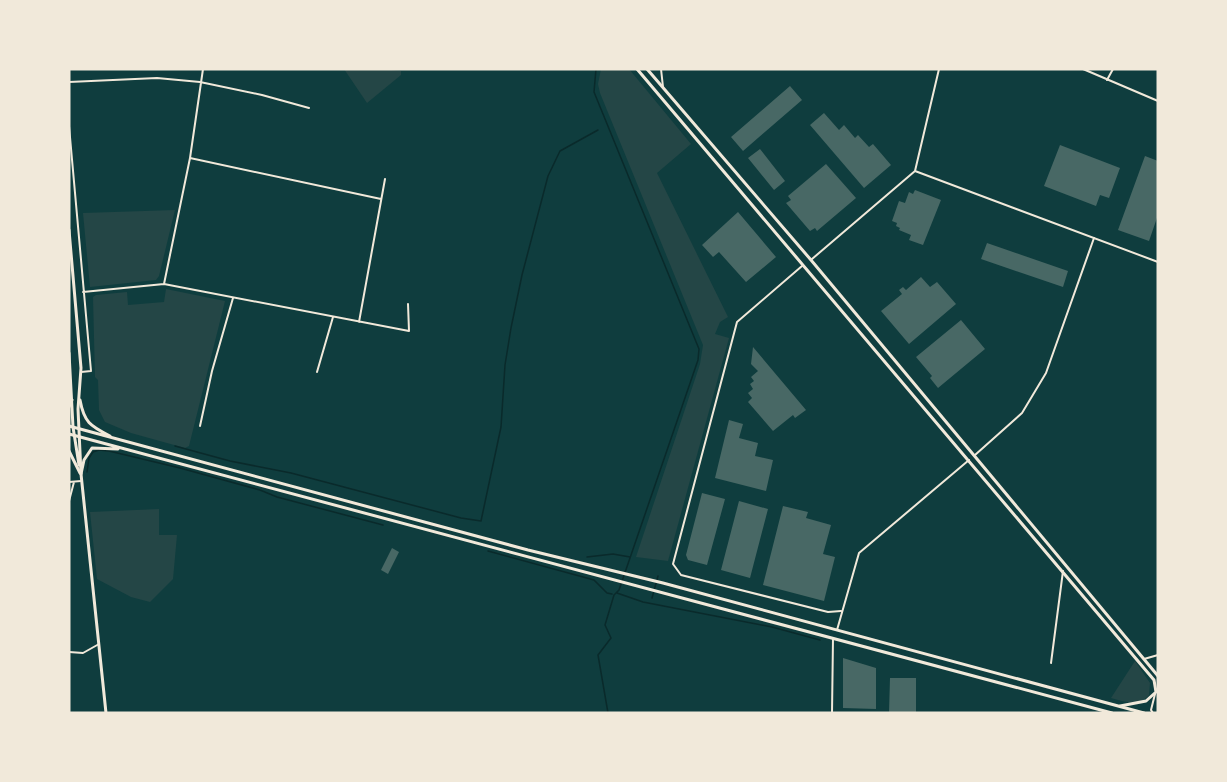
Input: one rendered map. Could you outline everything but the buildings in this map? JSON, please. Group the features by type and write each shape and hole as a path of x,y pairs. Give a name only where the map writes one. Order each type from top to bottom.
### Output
{"main road":[{"path":"637,69 802,266 1157,678"},
{"path":"647,69 811,260 1144,659 1157,678 1156,692 1146,701 1119,706"},
{"path":"69,230 81,372 79,428 81,474"},
{"path":"69,353 71,426 82,481 106,713"},
{"path":"69,407 72,400"},
{"path":"80,400 85,419 98,430 120,440"},
{"path":"71,426 1144,713"},
{"path":"69,434 1112,713"},
{"path":"81,474 84,460 92,448 129,450"},
{"path":"69,451 81,474"}],"street":[{"path":"164,284 190,158 203,69"},
{"path":"661,69 663,87"},
{"path":"811,260 915,171 939,69"},
{"path":"1083,69 1158,101"},
{"path":"1107,80 1113,69"},
{"path":"69,82 157,78 200,82 309,108"},
{"path":"69,126 91,371 70,373"},
{"path":"190,158 381,198"},
{"path":"915,171 1158,262"},
{"path":"359,322 385,179"},
{"path":"975,455 1022,413 1046,373 1094,238"},
{"path":"802,266 737,322 673,564 681,575 828,612 841,611"},
{"path":"83,292 164,284 409,331 408,304"},
{"path":"200,426 212,371 233,298"},
{"path":"317,372 333,318"},
{"path":"837,630 859,553 969,460"},
{"path":"69,482 82,481"},
{"path":"69,501 74,482"},
{"path":"1051,663 1063,571"},
{"path":"832,713 833,638"},
{"path":"69,652 83,653 99,644"},
{"path":"1144,659 1158,655"},
{"path":"1156,713 1151,710 1158,686"}],"shaded area":[{"path":"344,69 383,69 401,71 401,75 367,103"},
{"path":"601,69 629,69 691,144 657,173 728,317 720,322 715,334 729,338 668,561 636,557 700,364 703,345 600,93 598,84"},
{"path":"175,210 159,276 156,280 90,287 83,213"},
{"path":"166,289 225,301 189,446 185,448 131,433 105,422 99,410 98,380 95,377 93,297 127,292 128,305 164,302"},
{"path":"159,509 159,535 177,535 173,579 150,602 131,597 97,579 90,512"},
{"path":"1135,661 1150,683 1149,695 1136,702 1111,698"}],"waterway":[{"path":"596,69 594,92 699,349 698,360 605,625 611,638 598,655 608,713"},
{"path":"175,446 230,461 291,473 461,518 481,521 501,427 505,365 511,328 522,275 548,176 560,151 598,130"},
{"path":"87,472 89,458 93,452 109,451 180,468 383,525"},
{"path":"488,551 594,580 607,593 612,594"},
{"path":"587,557 613,554 630,557"},
{"path":"652,598 658,576"},
{"path":"617,593 643,602 772,627 820,640"}]}
